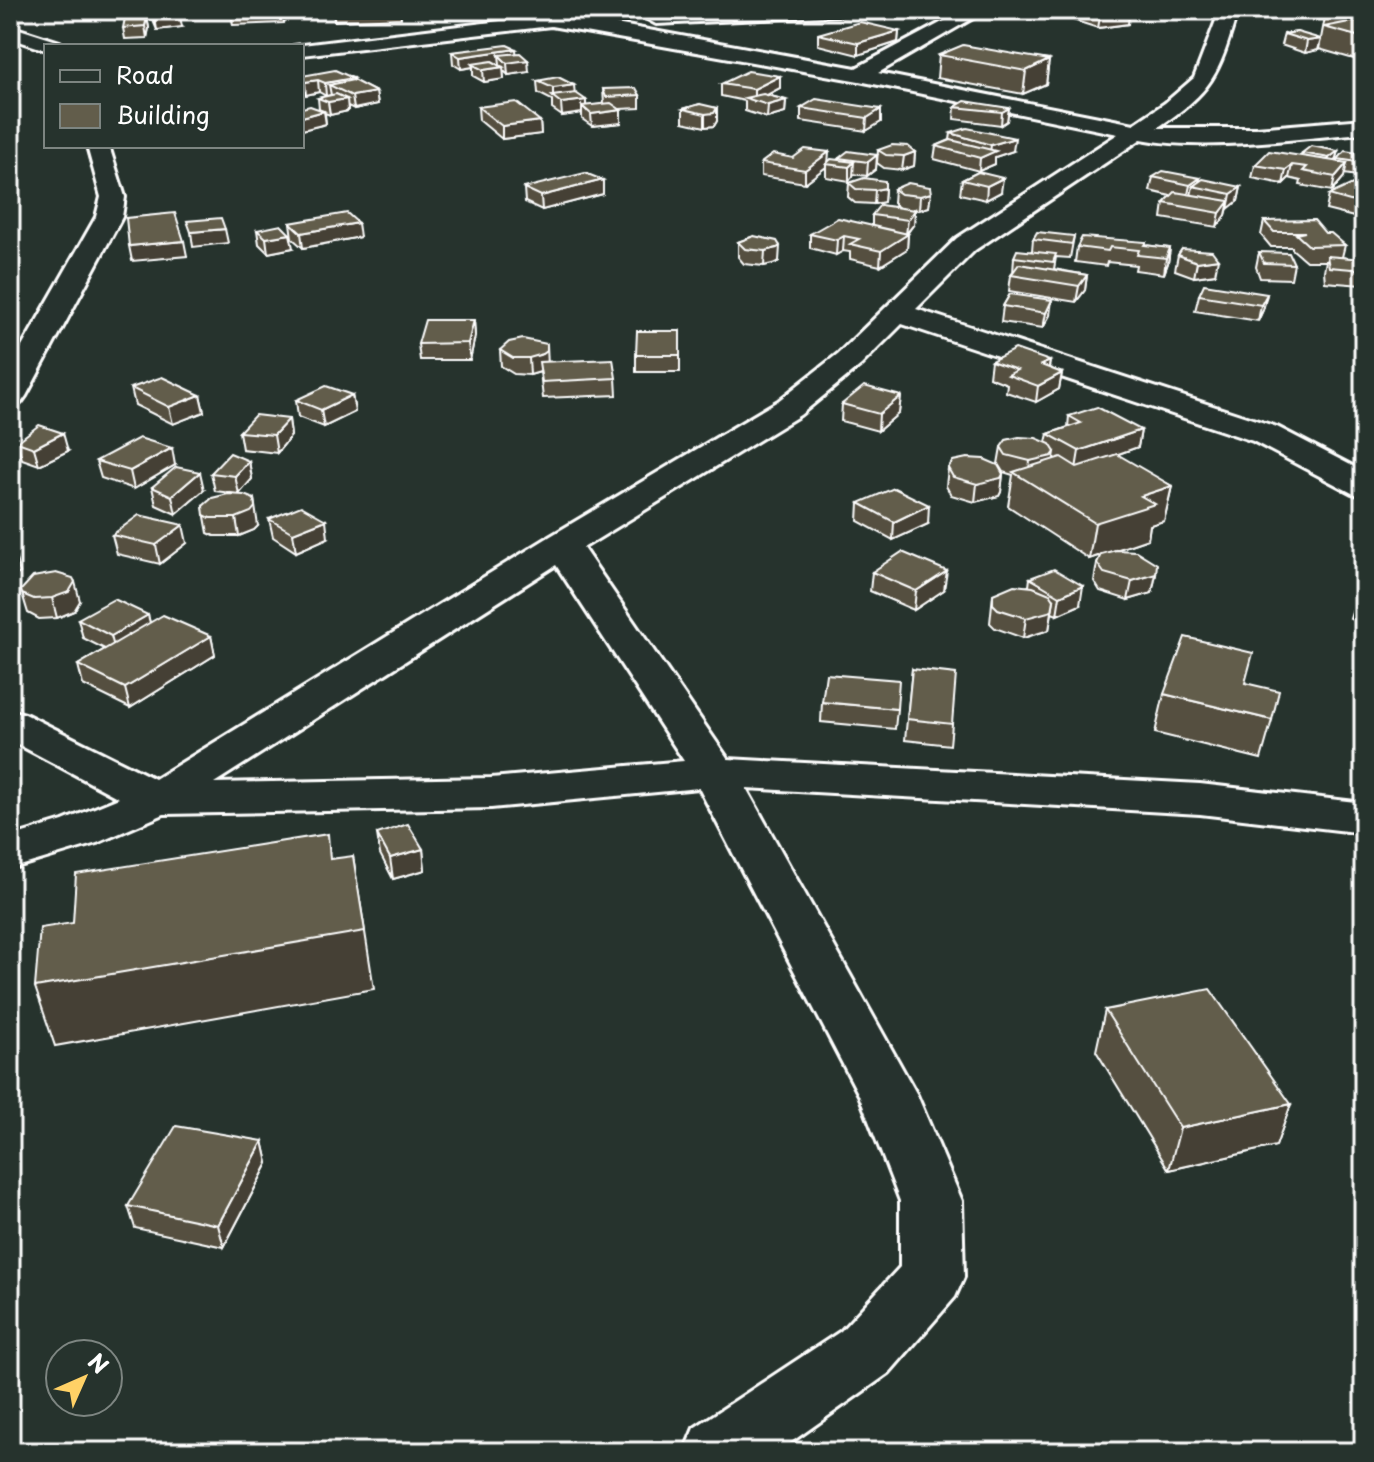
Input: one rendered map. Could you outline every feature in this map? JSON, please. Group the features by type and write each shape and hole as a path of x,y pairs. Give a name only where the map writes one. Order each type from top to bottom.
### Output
{"street":[{"path":"521,10 551,20 859,75 1134,132 1215,137 1364,126"},
{"path":"304,49 551,20 725,17 846,10"},
{"path":"859,75 978,10"},
{"path":"10,853 80,832 157,799 562,545 789,408 850,359 966,244 1173,108 1203,81 1229,10"},
{"path":"10,32 47,44"},
{"path":"10,54 44,53"},
{"path":"10,396 109,217 113,197 99,148"},
{"path":"896,312 1265,434 1364,486"},
{"path":"562,545 714,772 888,1095 931,1201 932,1277 865,1352 719,1452"},
{"path":"10,723 157,799 491,793 714,772 1200,799 1364,818"}],"building":[{"path":"176,10 180,16 155,18 152,12"},
{"path":"233,10 283,10 231,14"},
{"path":"1078,10 1121,10 1129,13 1100,17"},
{"path":"1364,10 1364,14 1353,17 1326,12"},
{"path":"147,17 145,26 123,28 125,18"},
{"path":"1364,19 1364,38 1324,27"},
{"path":"860,22 899,31 858,43 818,34"},
{"path":"1297,32 1321,39 1307,41 1284,34"},
{"path":"507,45 516,49 460,57 452,52"},
{"path":"963,45 1049,60 1026,71 939,55"},
{"path":"520,53 528,60 507,63 499,55"},
{"path":"492,61 503,67 483,70 472,64"},
{"path":"335,70 353,78 325,83 318,80 304,82 304,76"},
{"path":"748,71 780,76 754,89 721,84"},
{"path":"558,77 574,85 553,88 537,81"},
{"path":"353,80 376,92 352,96 329,85"},
{"path":"636,88 640,95 606,97 603,89"},
{"path":"576,93 586,100 561,103 552,96"},
{"path":"336,94 347,99 328,102 318,98"},
{"path":"763,94 786,100 768,105 745,98"},
{"path":"816,99 881,109 867,118 801,108"},
{"path":"965,101 1009,108 1002,112 955,107"},
{"path":"516,102 540,121 502,126 478,107"},
{"path":"611,103 621,110 591,114 582,106"},
{"path":"700,104 717,108 714,113 705,114 683,109"},
{"path":"310,106 324,111 304,116 304,108"},
{"path":"967,128 1015,138 991,145 951,133"},
{"path":"951,140 996,151 980,158 936,146"},
{"path":"892,145 908,146 915,152 904,156 886,155 878,150"},
{"path":"1311,146 1338,151 1329,158 1302,153"},
{"path":"805,149 829,152 805,170 761,163 773,154 793,158"},
{"path":"848,151 877,155 868,162 839,158"},
{"path":"1269,151 1347,163 1335,177 1303,171 1307,167 1292,165 1286,170 1255,165"},
{"path":"1345,151 1364,154 1364,163 1338,159"},
{"path":"831,159 854,162 849,167 826,164"},
{"path":"1163,171 1200,178 1190,185 1153,177"},
{"path":"978,172 1003,178 987,186 962,180"},
{"path":"585,173 603,180 541,196 524,188"},
{"path":"864,178 885,181 885,188 856,189 849,183"},
{"path":"1203,179 1241,187 1231,194 1193,186"},
{"path":"1359,181 1364,183 1364,199 1357,203 1329,195"},
{"path":"908,183 930,187 931,193 920,196 901,194 894,189"},
{"path":"1175,192 1229,201 1220,213 1164,203"},
{"path":"880,205 915,210 908,220 872,215"},
{"path":"175,213 184,241 129,246 126,218"},
{"path":"347,213 358,223 301,233 290,223"},
{"path":"221,218 225,229 191,232 187,221"},
{"path":"838,218 908,234 881,251 850,244 859,239 844,236 837,240 810,234"},
{"path":"1314,220 1325,233 1331,233 1345,245 1309,246 1296,234 1305,232 1274,232 1264,221"},
{"path":"281,225 290,234 266,238 257,230"},
{"path":"1037,232 1074,236 1072,244 1033,239"},
{"path":"754,236 777,241 780,246 765,251 745,249 738,242"},
{"path":"1082,237 1146,242 1144,245 1170,248 1166,258 1137,255 1139,250 1110,247 1108,251 1077,247"},
{"path":"1182,249 1212,251 1218,259 1197,262 1178,255"},
{"path":"1017,250 1056,254 1053,262 1014,257"},
{"path":"1259,252 1289,253 1294,264 1264,263"},
{"path":"1327,256 1363,259 1364,270 1329,267"},
{"path":"1019,264 1087,275 1079,286 1011,275"},
{"path":"1204,284 1267,294 1261,305 1199,295"},
{"path":"1010,294 1052,300 1046,313 1003,306"},
{"path":"425,320 474,320 468,343 418,344"},
{"path":"637,331 680,331 680,355 636,355"},
{"path":"523,339 547,344 547,351 529,358 513,358 500,350 509,342"},
{"path":"1015,349 1050,361 1041,365 1062,373 1038,386 1008,375 1017,370 991,361"},
{"path":"613,359 616,378 542,382 539,362"},
{"path":"162,377 200,395 169,407 131,388"},
{"path":"326,386 352,395 321,410 296,400"},
{"path":"864,386 901,396 879,414 842,404"},
{"path":"1097,407 1141,430 1079,451 1048,434 1081,423 1069,416"},
{"path":"255,415 289,419 274,435 239,432"},
{"path":"39,425 63,433 34,448 17,442"},
{"path":"139,438 172,448 130,471 96,461"},
{"path":"1036,438 1050,444 1055,452 1052,456 1030,461 1006,455 1001,447 1006,440"},
{"path":"230,453 249,461 235,476 211,473"},
{"path":"1117,454 1172,486 1141,496 1155,504 1095,523 1013,472 1061,457 1077,467"},
{"path":"984,459 998,465 1003,474 1001,478 977,484 953,477 948,468 953,461"},
{"path":"176,467 200,472 172,496 152,487"},
{"path":"894,488 929,505 894,522 859,503"},
{"path":"228,494 254,499 255,507 236,518 210,518 204,515 203,506 212,498"},
{"path":"301,506 326,520 293,533 269,519"},
{"path":"139,515 183,525 156,545 112,535"},
{"path":"1116,550 1136,551 1157,564 1156,574 1132,581 1104,573 1097,563 1101,554"},
{"path":"902,552 947,571 916,591 872,572"},
{"path":"1054,569 1083,586 1060,596 1030,578"},
{"path":"56,573 73,578 75,582 69,592 52,598 34,599 22,594 21,590 33,577"},
{"path":"1014,585 1033,587 1050,594 1054,600 1052,611 1026,618 998,609 993,604 993,594"},
{"path":"1364,590 1364,603 1356,600"},
{"path":"114,599 148,615 111,636 78,619"},
{"path":"163,615 211,636 125,688 78,665"},
{"path":"1185,637 1253,653 1245,683 1279,691 1272,720 1164,694"},
{"path":"912,669 956,674 952,724 907,719"},
{"path":"826,674 899,680 897,709 822,702"},
{"path":"408,824 423,849 390,858 377,834"},
{"path":"328,834 330,859 353,856 365,931 35,987 40,928 73,923 76,874"},
{"path":"1210,989 1291,1104 1180,1128 1105,1010"},
{"path":"176,1126 263,1141 218,1225 128,1206"}]}
